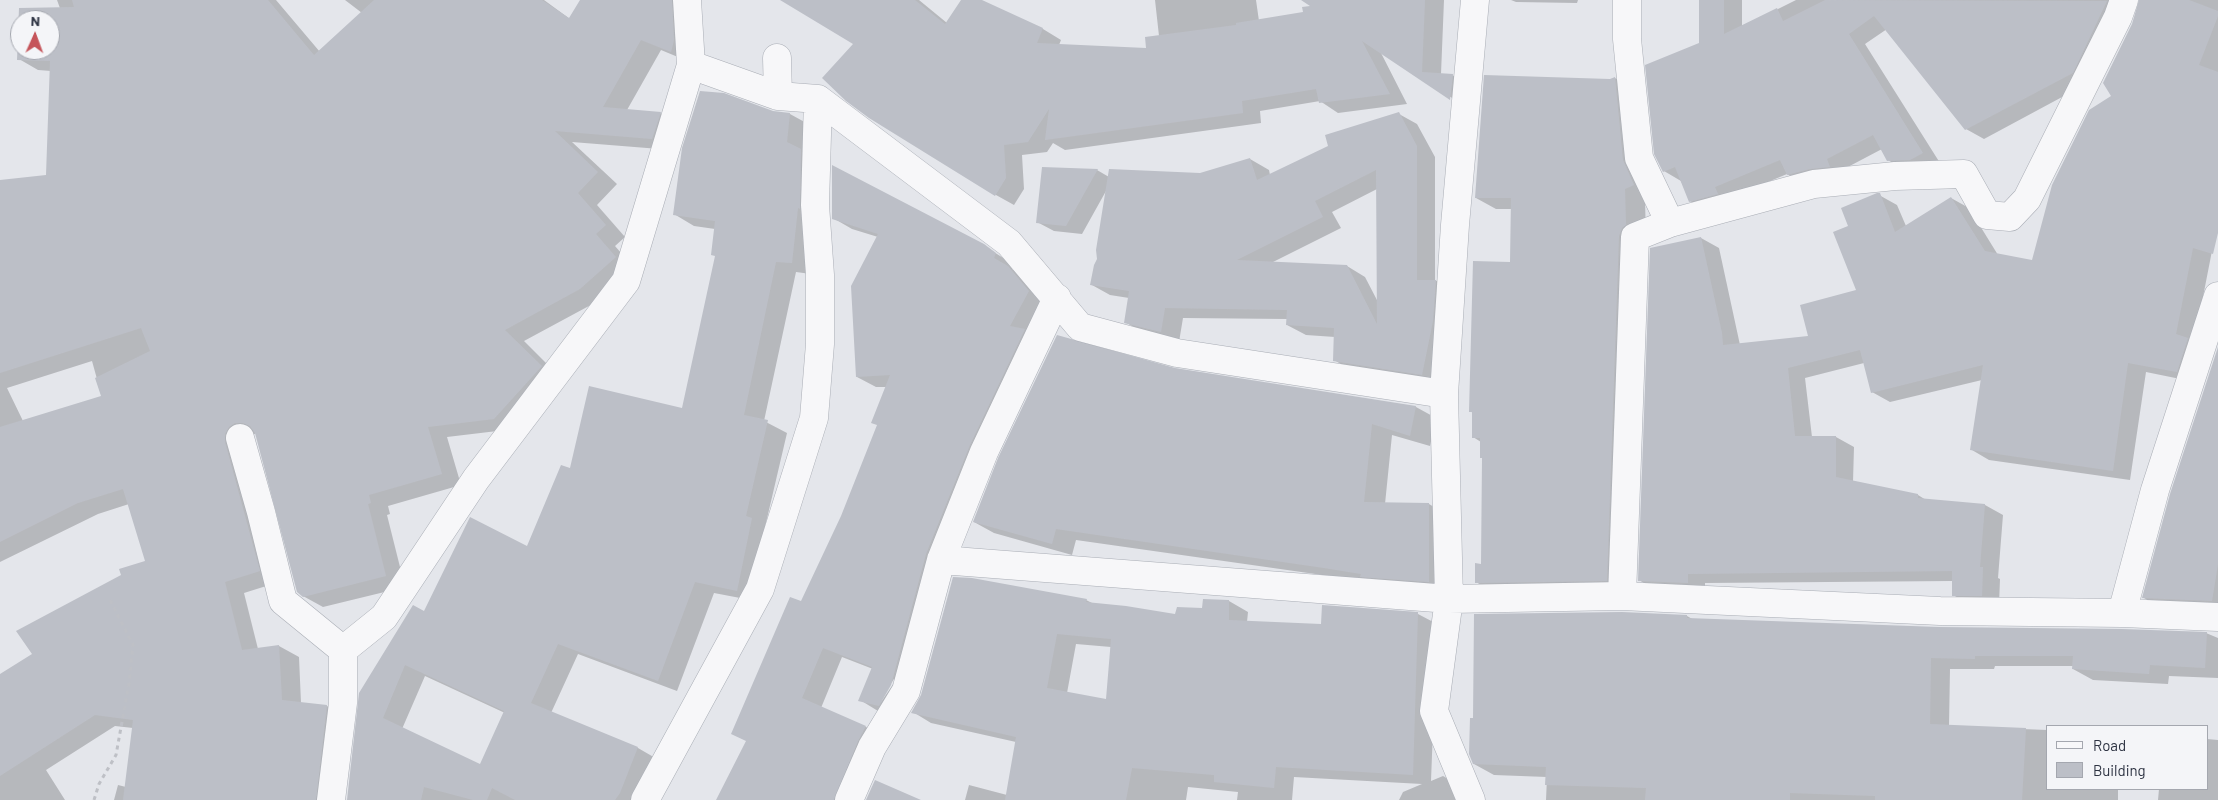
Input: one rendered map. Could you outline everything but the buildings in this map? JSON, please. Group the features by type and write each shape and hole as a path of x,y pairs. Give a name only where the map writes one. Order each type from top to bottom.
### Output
{"street":[{"path":"343,650 384,617 476,479 626,281 691,65 687,0"},
{"path":"1471,800 1434,711 1449,599 1444,394 1455,225 1475,0"},
{"path":"1627,0 1627,39 1639,158 1670,223"},
{"path":"1622,596 1636,237 1670,223 1814,184 1895,176 1964,174 1987,215 2010,217 2027,199 2118,17 2124,0"},
{"path":"777,58 778,96"},
{"path":"691,65 778,96 818,99 1008,243 1080,327 1177,353 1444,394"},
{"path":"645,800 760,589 814,418 820,344 820,275 815,205 818,99"},
{"path":"2122,613 2155,490 2218,296"},
{"path":"850,800 872,747 906,691 941,560 984,452 1057,298"},
{"path":"240,438 283,601 343,650"},
{"path":"941,560 1449,599 1622,596 1940,611 2122,613 2218,617"},
{"path":"331,800 343,703 343,650"}],"path":[{"path":"94,800 99,784 116,754 129,683 133,645 109,598"}]}
